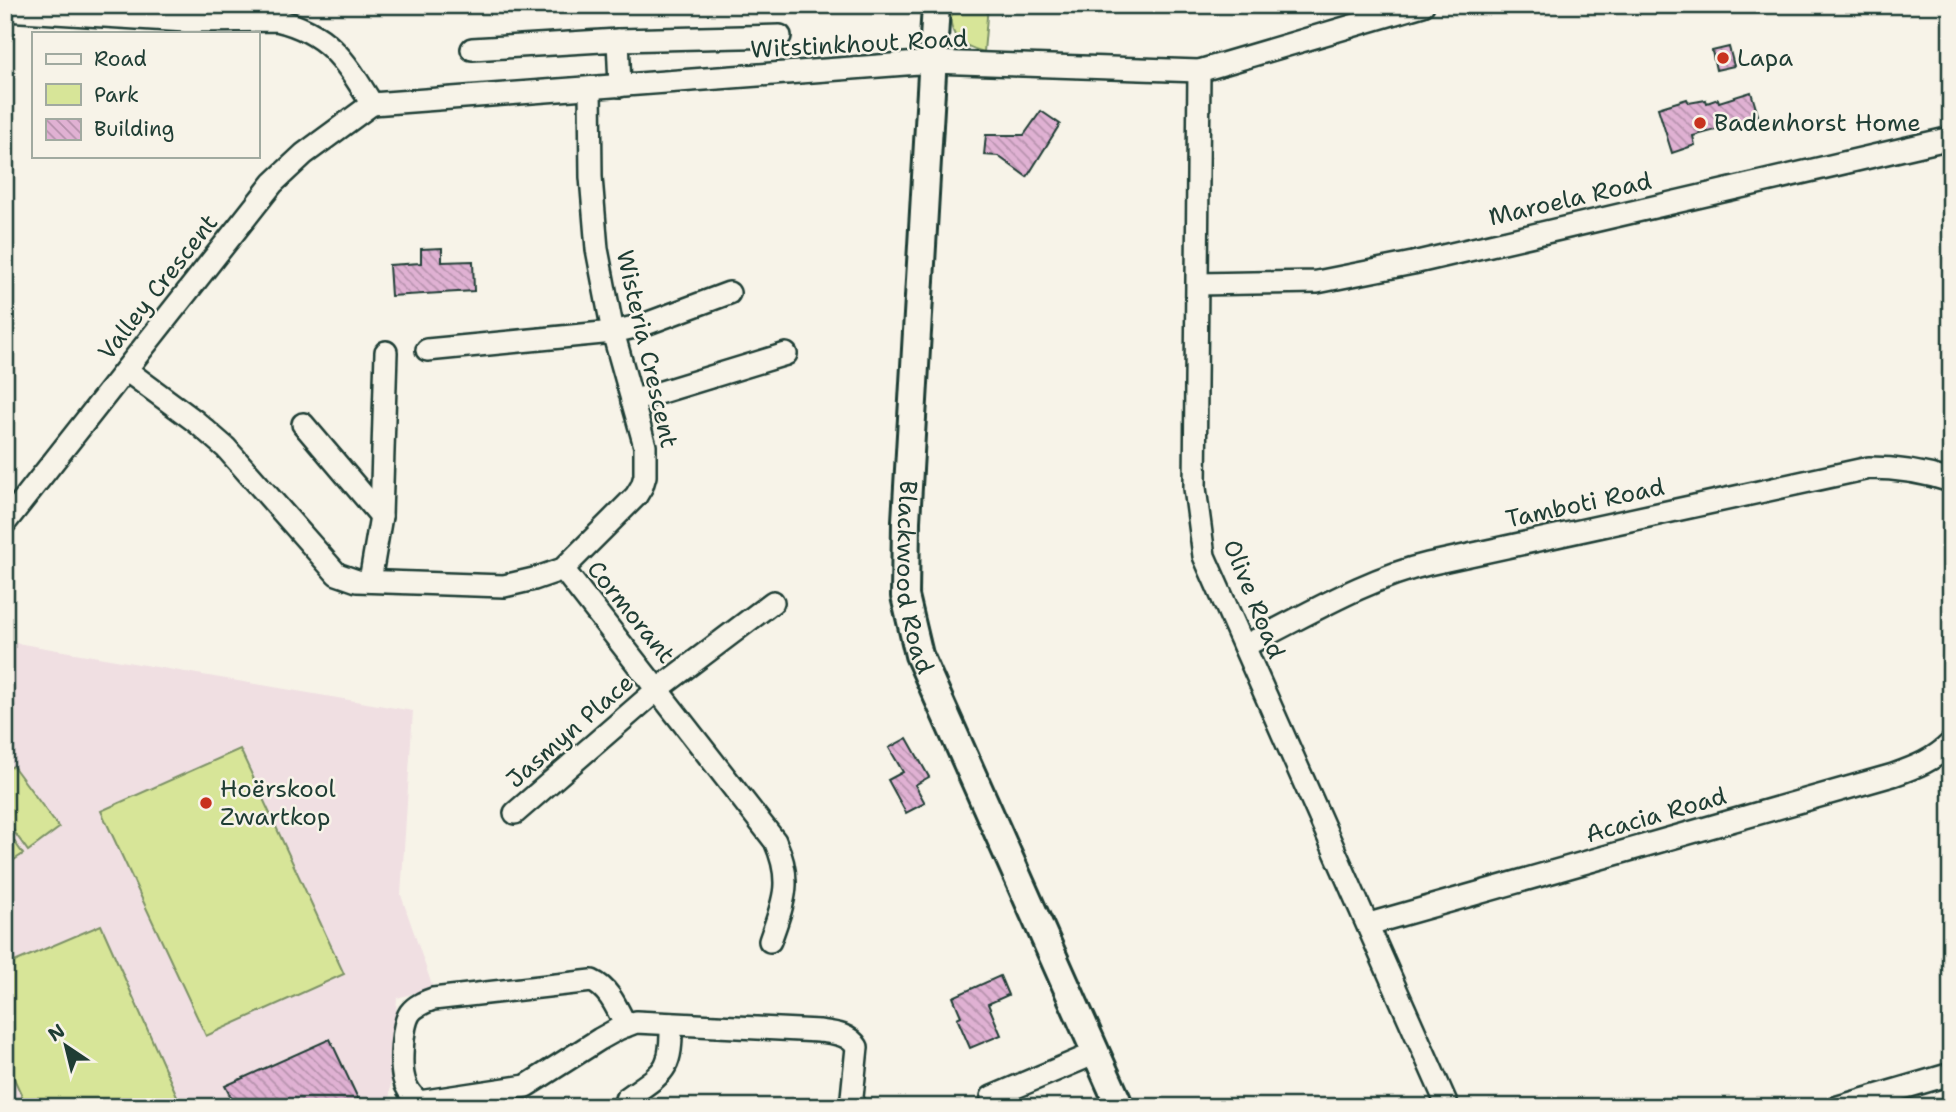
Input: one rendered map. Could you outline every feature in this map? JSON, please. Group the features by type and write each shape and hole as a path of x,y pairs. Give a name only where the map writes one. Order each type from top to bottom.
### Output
{"street":[{"name":"Blackwood Road","path":"936,5 906,521 905,596 908,616 919,655 1121,1107"},
{"name":"Witstinkhout Road","path":"372,104 932,62 1199,71 1423,5"},
{"path":"5,11 186,21 277,20 304,27 323,40 352,73 372,104"},
{"path":"472,48 618,40 780,36"},
{"path":"618,40 620,86"},
{"name":"Olive Road","path":"1199,71 1195,488 1204,556 1448,1107"},
{"name":"Wisteria Crescent","path":"126,370 226,448 337,574 358,581 504,586 563,569 636,496 645,476 647,454 613,332 597,249 590,88"},
{"name":"Valley Crescent","path":"5,523 274,183 304,154 372,104"},
{"name":"Maroela Road","path":"1198,285 1317,282 1427,260 1951,138"},
{"path":"427,350 613,332 643,325 729,293"},
{"path":"370,581 381,516 386,352"},
{"path":"632,401 786,354"},
{"path":"303,424 381,516"},
{"name":"Tamboti Road","path":"1244,646 1405,569 1869,468 1896,468 1951,481"},
{"name":"Cormorant","path":"563,569 775,841 785,868 785,889 784,901 771,941"},
{"name":"Jasmyn Place","path":"515,813 658,689 773,602"},
{"name":"Acacia Road","path":"1369,925 1893,775 1920,766 1951,743"},
{"path":"626,1026 609,995 600,984 592,981 433,999 420,1004 406,1021 402,1062 404,1080 411,1095 419,1102 507,1099 600,1039 636,1023 819,1031 842,1035 853,1041 857,1047 851,1107"},
{"path":"626,1099 665,1071 671,1050 671,1024"},
{"path":"992,1097 1096,1053"},
{"path":"1838,1107 1951,1074"}],"shaded area":[{"name":"Hoërskool Zwartkop","path":"5,641 413,711 401,895 433,988 397,998 389,1107 5,1107"}],"green space":[{"path":"950,5 988,5 984,52 967,46 956,37 951,24"},
{"path":"240,749 344,974 206,1036 101,811"},
{"path":"13,766 59,828 28,851 5,819 5,771"},
{"path":"5,828 23,854 5,866"},
{"path":"101,925 182,1107 27,1107 5,1059 5,966"}],"building":[{"name":"Lapa","path":"1729,47 1734,66 1716,70 1712,51"},
{"name":"Badenhorst Home","path":"1751,92 1758,115 1738,124 1693,136 1695,145 1672,153 1658,108 1687,99 1689,103 1706,100 1707,103 1718,99 1719,102"},
{"path":"1041,111 1060,124 1027,177 998,156 984,155 986,135 1024,135"},
{"path":"442,248 442,262 473,261 474,291 391,296 389,265 421,263 421,249"},
{"path":"907,738 929,777 915,785 925,803 906,813 888,780 903,772 889,748"},
{"path":"1000,976 1008,995 988,1004 1001,1035 970,1048 957,1018 961,1016 953,997"},
{"path":"330,1039 362,1107 236,1107 225,1086"}],"place":[{"name":"Lapa","path":"1723,58"},
{"name":"Badenhorst Home","path":"1700,123"},
{"name":"Hoërskool Zwartkop","path":"206,803"}]}
